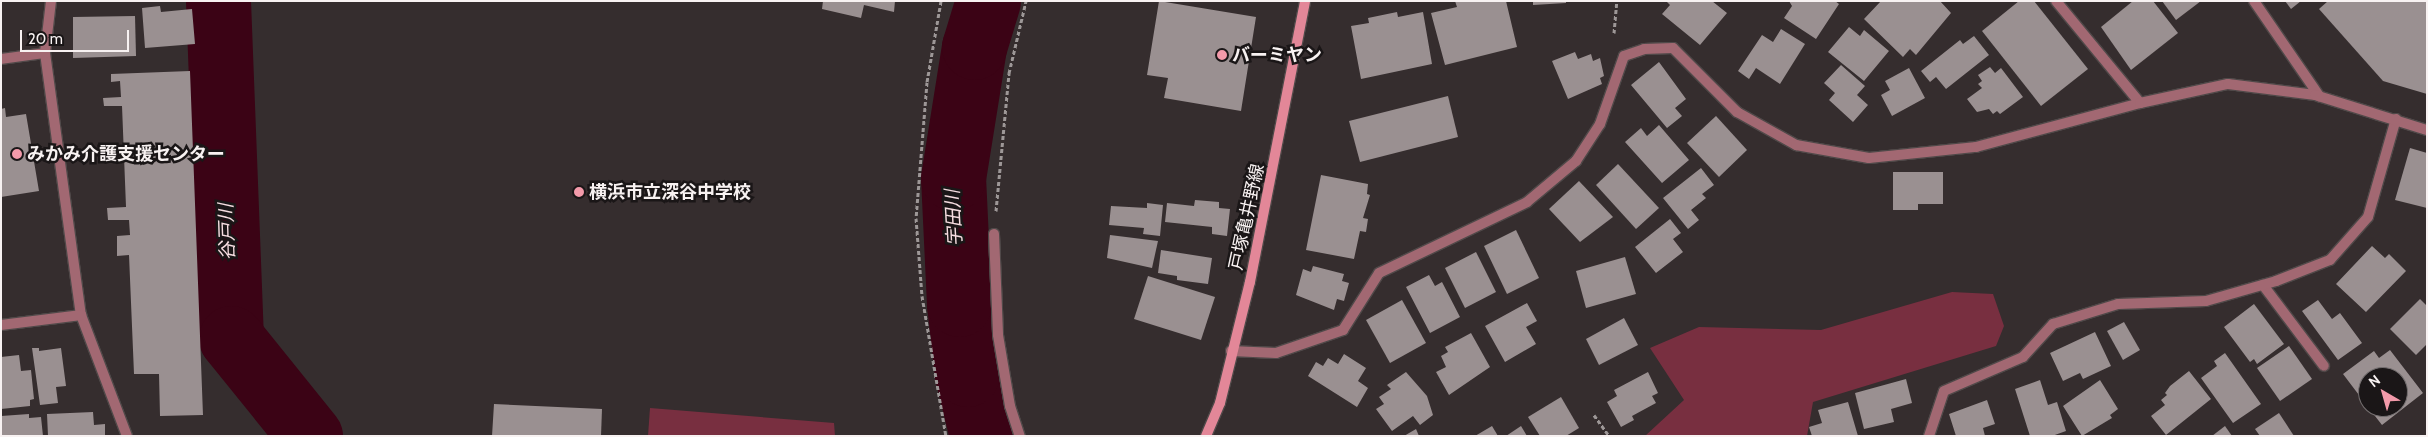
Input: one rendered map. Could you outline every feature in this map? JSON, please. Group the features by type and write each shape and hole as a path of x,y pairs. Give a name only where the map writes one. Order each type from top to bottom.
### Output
{"main road":[{"name":"戸塚亀井野線","path":"1206,436 1220,402 1231,351 1250,282 1305,1"}],"street":[{"path":"51,1 45,53 81,316 127,436"},
{"path":"2056,1 2140,103"},
{"path":"2254,1 2320,97"},
{"path":"1231,351 1276,353 1343,330 1379,273 1527,202 1576,161 1600,124 1624,56 1644,49 1673,48 1737,112 1796,145 1869,158 1976,147 2140,103 2228,84 2320,97 2427,130"},
{"path":"1,59 45,53"},
{"path":"1929,436 1944,391 2023,357 2053,324 2118,304 2206,301 2263,285 2330,260 2368,218 2396,119"},
{"path":"994,234 998,335 1010,406 1020,436"},
{"path":"2263,285 2324,366"},
{"path":"1,325 81,316"}],"path":[{"path":"941,1 927,82 916,218 922,296 946,436"},
{"path":"994,234 1009,73 1026,1"},
{"path":"1594,416 1609,436"}],"shaded area":[{"path":"1952,292 1993,294 2004,326 1996,346 1813,402 1807,436 1645,436 1684,400 1650,348 1699,327 1821,330"},
{"path":"650,408 834,423 835,436 648,436"}],"building":[{"path":"823,1 895,1 894,12 864,5 861,18 822,9"},
{"path":"1159,1 1256,17 1241,111 1164,98 1168,78 1147,75"},
{"path":"1455,1 1506,1 1517,47 1445,65 1431,13 1457,7"},
{"path":"1533,1 1566,1 1566,3 1533,5"},
{"path":"1666,1 1712,1 1727,13 1700,45 1662,14 1670,5"},
{"path":"1789,1 1835,1 1839,4 1816,39 1784,18 1792,6"},
{"path":"1881,1 1940,1 1951,13 1916,55 1910,49 1903,57 1864,19"},
{"path":"2019,1 2034,1 2088,69 2041,106 1982,31"},
{"path":"2133,1 2153,1 2178,33 2131,70 2101,27"},
{"path":"2162,1 2201,1 2176,20"},
{"path":"2285,1 2301,1 2291,9"},
{"path":"2328,1 2427,1 2427,94 2383,81 2319,9"},
{"path":"160,6 161,12 192,9 195,44 145,48 142,8"},
{"path":"1397,12 1398,17 1423,12 1432,64 1361,79 1351,26 1369,23 1368,18"},
{"path":"135,16 136,56 73,58 73,17"},
{"path":"1849,27 1860,36 1864,30 1889,51 1864,81 1828,52"},
{"path":"1781,29 1805,44 1780,84 1756,68 1749,79 1738,71 1762,35 1773,42"},
{"path":"1974,36 1989,55 1946,89 1936,77 1930,82 1921,71 1960,40 1963,44"},
{"path":"1575,52 1578,59 1591,54 1593,61 1600,58 1604,76 1600,78 1602,84 1568,99 1552,61"},
{"path":"1659,62 1686,99 1675,108 1682,116 1667,128 1631,85"},
{"path":"1841,65 1865,86 1857,95 1868,105 1853,122 1829,100 1835,93 1824,83"},
{"path":"1990,67 1995,73 2001,68 2023,97 2000,114 1997,111 1993,114 1989,109 1977,112 1967,99 1982,88 1978,84 1982,81 1978,75"},
{"path":"1909,68 1925,98 1892,116 1881,95 1890,90 1885,81"},
{"path":"190,71 203,415 160,416 159,374 134,374 129,255 117,256 117,236 130,235 129,220 108,220 107,208 126,207 122,106 104,106 103,98 121,97 120,81 111,82 111,74"},
{"path":"1448,96 1458,137 1360,162 1349,121"},
{"name":"みかみ介護支援センター","path":"5,108 6,117 26,114 39,191 1,197 1,109"},
{"path":"1716,116 1747,150 1719,177 1687,143"},
{"path":"1659,125 1689,160 1662,183 1625,142 1641,128 1647,136"},
{"path":"2410,148 2427,153 2427,208 2395,200"},
{"path":"1618,164 1659,208 1636,229 1596,185"},
{"path":"1701,168 1714,185 1702,194 1706,198 1691,210 1699,220 1688,229 1663,198"},
{"path":"1893,172 1943,172 1943,204 1918,204 1918,210 1893,210"},
{"path":"1321,175 1368,184 1367,194 1370,195 1363,218 1368,219 1366,232 1360,231 1354,259 1306,250"},
{"path":"1579,181 1613,217 1580,242 1549,209"},
{"path":"1195,200 1219,202 1219,208 1230,209 1227,236 1212,234 1212,227 1165,222 1167,203 1194,206"},
{"path":"1147,203 1163,205 1160,236 1143,234 1144,228 1109,225 1111,206 1147,208"},
{"path":"1670,219 1681,233 1673,239 1683,252 1656,273 1635,247"},
{"path":"1516,230 1539,278 1507,294 1484,246"},
{"path":"1110,235 1158,241 1152,268 1107,258"},
{"path":"2372,246 2385,258 2389,254 2406,271 2366,312 2336,284"},
{"path":"1161,250 1212,258 1208,284 1177,280 1177,276 1158,273"},
{"path":"1476,252 1496,292 1465,308 1445,268"},
{"path":"1625,257 1636,294 1586,308 1576,271"},
{"path":"1313,266 1344,274 1342,281 1349,283 1344,301 1337,299 1334,310 1296,295 1303,269 1311,272"},
{"path":"1429,275 1435,286 1442,282 1460,317 1430,333 1406,287"},
{"path":"1148,276 1215,297 1201,340 1134,319"},
{"path":"2420,299 2427,306 2427,344 2416,355 2390,329"},
{"path":"1402,300 1426,343 1390,363 1366,320"},
{"path":"2318,300 2332,319 2340,313 2362,343 2338,360 2302,311"},
{"path":"1527,303 1537,321 1526,327 1536,344 1505,362 1485,326"},
{"path":"2254,304 2284,344 2257,364 2254,359 2250,362 2224,327"},
{"path":"1624,318 1638,345 1599,365 1586,339"},
{"path":"2124,322 2140,350 2123,360 2107,331"},
{"path":"2095,332 2111,366 2083,379 2080,373 2063,381 2050,353"},
{"path":"1471,333 1490,367 1449,395 1436,372 1446,367 1441,356 1448,352 1445,347"},
{"path":"2289,346 2312,379 2280,401 2257,368"},
{"path":"32,348 39,348 39,351 61,348 66,386 56,387 58,403 40,405"},
{"path":"2390,350 2403,367 2358,367 2358,394 2343,374 2374,351 2379,358"},
{"path":"2225,353 2261,404 2233,423 2201,378 2217,366 2214,361"},
{"path":"1344,354 1366,368 1358,381 1368,388 1357,407 1308,376 1316,362 1323,366 1328,358 1338,364"},
{"path":"19,355 21,371 31,370 34,399 30,400 30,406 1,409 1,357"},
{"path":"2189,371 2211,399 2166,435 2151,416 2165,405 2161,400 2167,395 2165,393 2170,386"},
{"path":"1406,372 1427,396 1433,415 1420,425 1413,416 1392,431 1376,409 1384,404 1379,397 1391,389 1387,385"},
{"path":"1648,372 1658,393 1652,396 1656,403 1632,416 1634,420 1621,427 1607,402 1617,396 1614,390"},
{"path":"2408,373 2423,393 2408,405"},
{"path":"1906,379 1912,403 1891,409 1894,422 1864,429 1855,393"},
{"path":"2040,380 2048,405 2057,402 2066,431 2052,436 2030,436 2015,389"},
{"path":"2100,380 2118,409 2110,415 2112,418 2082,436 2063,406"},
{"path":"1561,397 1579,428 1566,436 1540,436 1528,417"},
{"path":"1987,400 1995,424 1983,428 1985,436 1956,436 1949,414"},
{"path":"1848,402 1858,436 1812,436 1809,427 1822,423 1818,410"},
{"path":"494,404 602,409 601,436 492,436"},
{"path":"93,412 94,425 105,424 105,436 48,436 47,414"},
{"path":"2279,413 2294,436 2260,436 2255,429"},
{"path":"29,414 29,418 41,417 43,436 1,436 1,416"},
{"path":"2376,417 2392,417 2382,425"},
{"path":"1492,426 1498,436 1475,436"},
{"path":"1521,426 1527,436 1506,436"},
{"path":"2225,426 2232,436 2212,436"},
{"path":"1416,429 1419,436 1404,436"}],"waterway":[{"name":"谷戸川","path":"218,1 231,338 310,436"},
{"name":"宇田川","path":"982,436 967,374 959,304 953,178 974,47 988,1"}],"place":[{"name":"バーミヤン","path":"1222,55"},
{"name":"みかみ介護支援センター","path":"17,154"},
{"name":"横浜市立深谷中学校","path":"579,192"}]}
